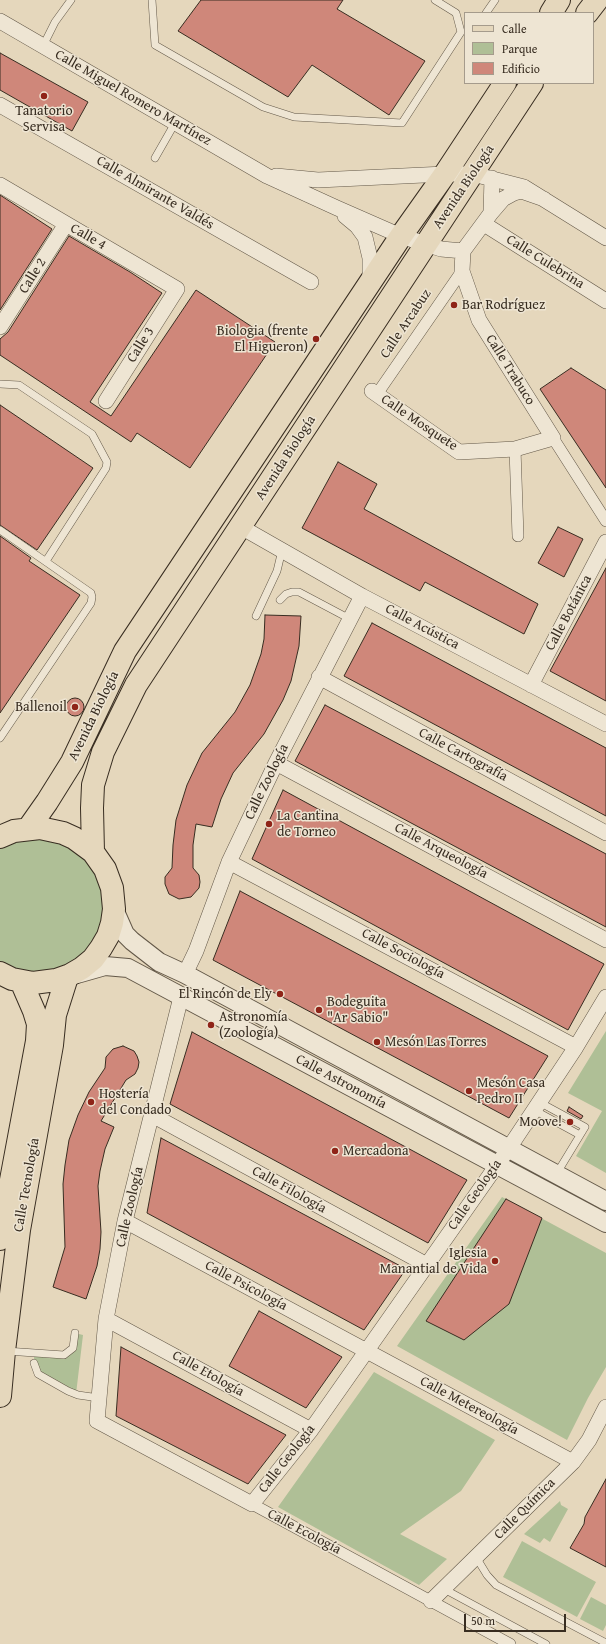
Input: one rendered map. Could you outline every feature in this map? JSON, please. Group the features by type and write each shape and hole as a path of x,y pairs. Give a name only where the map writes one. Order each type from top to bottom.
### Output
{"main road":[{"path":"552,12 559,0"},
{"path":"579,12 587,0"},
{"path":"588,12 597,0"},
{"name":"Avenida Biología","path":"28,829 72,762 125,651 401,236 445,174 504,84"},
{"name":"Avenida Biología","path":"92,852 93,785 103,752 136,686 426,245 483,176 531,84"},
{"path":"0,838 14,832 40,828 63,833 79,841 99,860 109,878 114,898 112,922 108,936 102,948 87,964 68,976 44,982 6,977"},
{"name":"Calle Tecnología","path":"0,1396 19,1230 52,1045 55,1015 68,976"},
{"name":"Calle Tecnología","path":"0,1239 37,1042 38,1024 34,1011 6,977"}],"street":[{"name":"Calle Miguel Romero Martínez","path":"0,21 267,176 401,236 444,250 463,251"},
{"name":"Calle Almirante Valdés","path":"0,105 311,282"},
{"path":"267,176 318,180 445,174 483,176 524,187 606,238"},
{"path":"483,176 487,218"},
{"name":"Calle 4","path":"0,185 177,289"},
{"path":"463,251 503,199 521,191 544,199"},
{"path":"337,208 357,226 365,237 370,258 370,283"},
{"name":"Calle Culebrina","path":"487,218 606,301"},
{"name":"Calle 2","path":"0,327 66,224"},
{"name":"Calle Trabuco","path":"463,251 462,271 479,320 606,521"},
{"name":"Calle Arcabuz","path":"374,392 462,271"},
{"name":"Calle 3","path":"106,401 177,289"},
{"name":"Calle Mosquete","path":"374,392 459,452 515,449 553,438"},
{"path":"515,449 518,536"},
{"name":"Calle Acústica","path":"241,527 362,596 606,724"},
{"name":"Calle Botánica","path":"531,685 606,542"},
{"name":"Calle Zoología","path":"185,974 196,951 229,862 319,677 362,596"},
{"name":"Calle Cartografía","path":"319,677 606,833"},
{"name":"Calle Arqueología","path":"276,763 606,940"},
{"name":"Calle Sociología","path":"229,862 576,1046"},
{"name":"Calle Astronomía","path":"114,909 124,932 132,941 159,962 185,974 606,1201"},
{"name":"Calle Astronomía","path":"68,976 105,966 128,968 606,1223"},
{"name":"Calle Zoología","path":"98,1421 106,1318 125,1221 181,997"},
{"name":"Calle Geología","path":"252,1504 311,1430 427,1265 537,1106 606,997"},
{"name":"Calle Filología","path":"152,1115 427,1265"},
{"name":"Calle Psicología","path":"125,1221 366,1351"},
{"name":"Calle Etología","path":"106,1318 311,1430"},
{"name":"Calle Metereología","path":"366,1351 573,1462"},
{"name":"Calle Química","path":"431,1601 573,1462 588,1440 606,1407"},
{"name":"Calle Ecología","path":"98,1421 510,1644"}],"lane":[{"path":"43,46 55,22 71,0"},
{"path":"152,0 155,45 263,107 294,117 402,123 463,31 456,13 435,0"},
{"path":"487,12 495,0"},
{"path":"155,158 175,123"},
{"path":"0,384 19,385 92,434 107,462 106,468 46,561"},
{"path":"0,530 91,593 92,597 91,603 0,738"},
{"path":"256,616 277,572 282,550"},
{"path":"280,600 286,594 298,592 350,619"},
{"path":"537,1106 580,1135 557,1174"},
{"path":"4,1351 64,1356 73,1348 75,1333"},
{"path":"34,1364 38,1374 68,1391 78,1395 100,1398"},
{"path":"476,1557 487,1575 496,1585 606,1643"},
{"path":"444,1589 546,1644"}],"green space":[{"path":"15,831 84,844 114,909 70,975 0,973 0,837"},
{"path":"606,1031 606,1173 576,1156 602,1111 568,1093"},
{"path":"502,1197 606,1253 606,1367 588,1398 567,1440 397,1346"},
{"path":"75,1333 83,1335 76,1394 38,1374 34,1366 34,1354 69,1353"},
{"path":"374,1372 495,1440 461,1491 400,1534 447,1559 419,1585 278,1507"},
{"path":"560,1501 561,1505 568,1509 550,1542 544,1538 540,1543 524,1534"},
{"path":"522,1541 596,1582 577,1617 503,1577"},
{"path":"591,1597 606,1605 606,1625 603,1631 580,1619"}],"building":[{"path":"201,0 343,0 337,9 425,61 389,115 312,65 288,97 178,31"},
{"name":"Tanatorio Servisa","path":"0,53 88,102 72,131 0,90"},
{"path":"0,195 52,229 0,310"},
{"path":"69,236 162,293 90,402 111,416 196,290 275,342 190,468 137,433 131,442 0,355 0,339 8,332"},
{"path":"571,368 606,390 606,488 540,389"},
{"path":"0,405 93,468 37,550 0,525"},
{"path":"338,462 377,484 364,509 538,604 524,634 425,582 420,591 302,528"},
{"path":"558,527 583,539 564,577 538,563"},
{"path":"0,536 31,558 29,561 80,595 0,713"},
{"path":"606,568 606,701 550,671"},
{"path":"265,615 301,616 299,646 291,681 283,700 264,734 233,773 221,799 212,827 196,824 193,845 193,868 199,875 199,888 191,897 179,899 169,894 165,884 165,877 172,868 176,820 187,785 202,753 235,712 250,685 261,654 264,639"},
{"path":"372,623 606,748 606,816 344,676"},
{"name":"Ballenoil","path":"75,698 81,701 84,707 81,713 75,716 69,713 66,707 69,701"},
{"path":"325,705 606,854 606,927 295,761"},
{"path":"283,790 604,964 568,1030 252,859"},
{"path":"240,891 548,1056 509,1118 213,960"},
{"name":"Mercadona","path":"192,1032 467,1180 428,1243 170,1104"},
{"path":"123,1046 134,1051 139,1062 135,1074 126,1080 101,1121 114,1127 105,1149 100,1171 98,1186 101,1232 100,1249 97,1266 86,1299 53,1287 65,1247 63,1184 65,1165 69,1140 78,1115 89,1092 105,1068 106,1057 113,1049"},
{"path":"569,1107 583,1116 581,1119 567,1111"},
{"path":"161,1138 406,1269 364,1330 147,1213"},
{"name":"Iglesia Manantial de Vida","path":"506,1199 542,1218 509,1304 464,1340 426,1321"},
{"path":"259,1311 342,1357 306,1408 229,1366"},
{"path":"121,1347 286,1435 248,1484 116,1416"},
{"path":"606,1479 606,1567 570,1548 584,1524 585,1517"}],"place":[{"name":"Tanatorio Servisa","path":"44,96"},
{"name":"Bar Rodríguez","path":"454,305"},
{"name":"Biologia (frente El Higueron)","path":"316,339"},
{"name":"Ballenoil","path":"75,707"},
{"name":"La Cantina de Torneo","path":"269,824"},
{"name":"El Rincón de Ely","path":"280,994"},
{"name":"Bodeguita \"Ar Sabio\"","path":"319,1010"},
{"name":"Astronomía (Zoología)","path":"211,1025"},
{"name":"Mesón Las Torres","path":"377,1042"},
{"name":"Mesón Casa Pedro II","path":"469,1091"},
{"name":"Hostería del Condado","path":"91,1102"},
{"name":"Moove!","path":"570,1122"},
{"name":"Mercadona","path":"335,1151"},
{"name":"Iglesia Manantial de Vida","path":"495,1261"}]}
